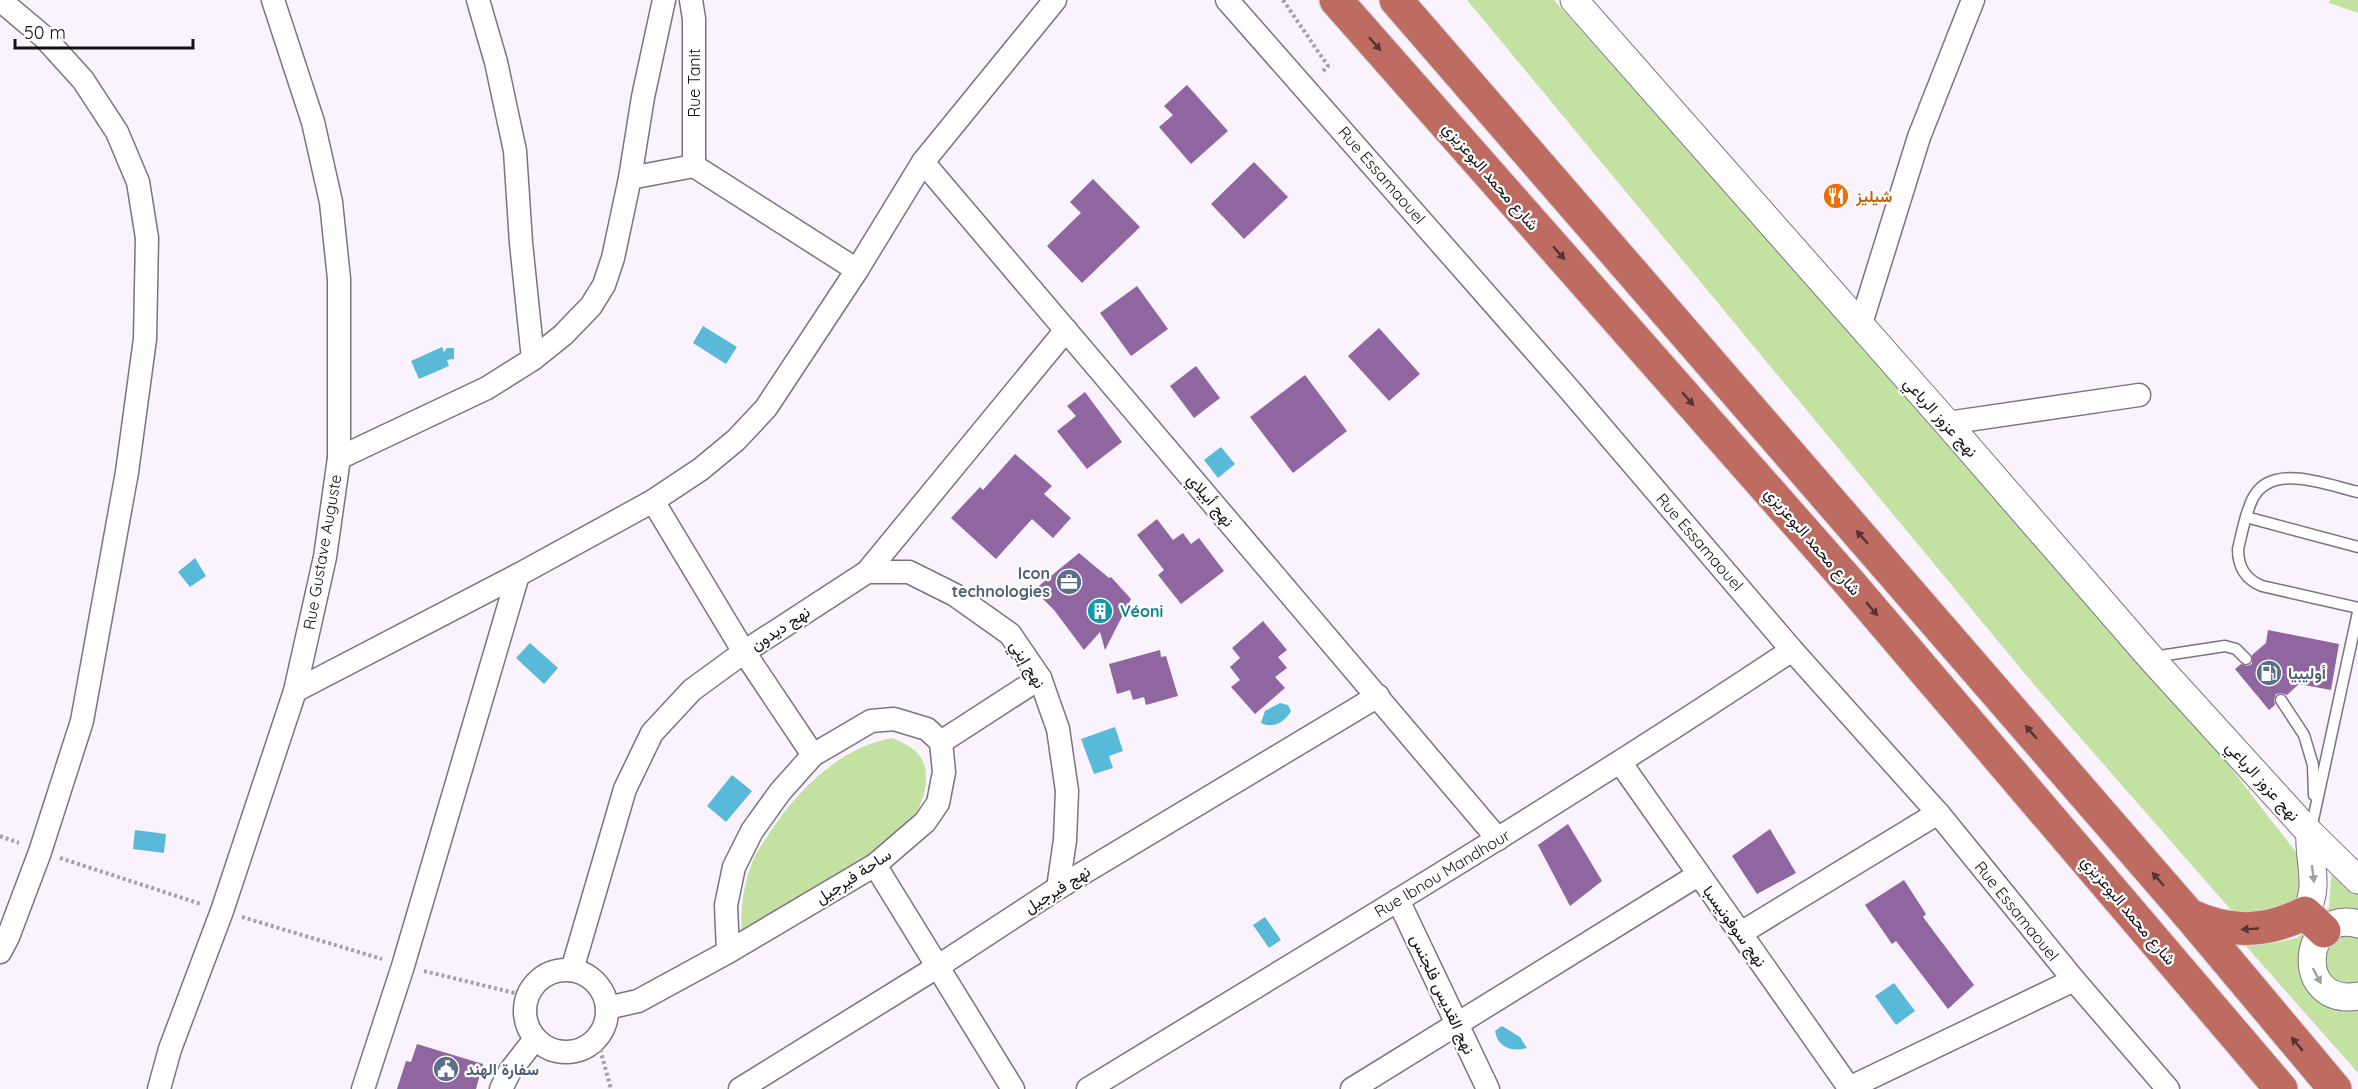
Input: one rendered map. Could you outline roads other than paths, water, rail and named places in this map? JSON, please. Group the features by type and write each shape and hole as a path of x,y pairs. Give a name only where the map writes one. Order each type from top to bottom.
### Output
{"highway":[{"name":"شارع محمد البوعزيزي","path":"1336,0 1848,581 2281,1089"},
{"path":"1396,0 2189,915 2335,1089"},
{"path":"1420,0 1442,52"},
{"path":"2189,915 2222,927 2239,930 2314,922"},
{"path":"2236,1035 2262,1089"}],"street":[{"path":"0,0 44,37 83,80 117,132 138,182 147,238 145,339 127,472 82,721 40,852 8,937 0,952"},
{"name":"Rue Gustave Auguste","path":"159,1089 170,1049 222,911 295,691 325,557 339,458 339,279 331,202 313,122 273,0"},
{"path":"478,0 496,62 515,151 521,243 533,359"},
{"path":"339,458 487,388 533,359 562,335 591,306 604,285 613,258 630,178 642,97 664,0"},
{"name":"Rue Tanit","path":"691,0 694,19 694,166"},
{"path":"295,691 518,575 653,501 701,469 735,440 766,408 923,162 1055,0"},
{"name":"Rue Essamaouel","path":"1227,0 1568,388 1792,650 1938,813 2074,980 2168,1089"},
{"name":"نهج عزوز الرباعي","path":"1574,0 2150,657 2317,831 2358,880"},
{"path":"1860,327 1919,137 1973,0"},
{"name":"نهج أبيلاي","path":"923,162 1498,839"},
{"path":"630,178 694,166 856,270"},
{"name":"نهج ديدون","path":"572,970 625,789 652,733 692,690 744,652 867,572 1066,330"},
{"path":"1947,423 2139,395"},
{"path":"653,501 744,652 813,755"},
{"name":"نهج إيني","path":"867,572 909,572 955,596 1010,634 1041,678 1058,729 1067,791 1065,840 1058,888"},
{"path":"363,1089 403,966 518,575"},
{"name":"Rue Ibnou Mandhour","path":"1088,1089 1498,839 1792,650"},
{"path":"728,952 726,905 734,867 752,831 780,792 813,755 871,721 894,719 927,729 941,742 1041,678"},
{"name":"نهج فيرجيل","path":"740,1089 937,967 1058,888 1378,696"},
{"name":"ساحة فيرجيل","path":"607,1008 638,1001 728,952 875,865 925,822 938,803 944,772 941,742"},
{"name":"نهج سوفونيسبا","path":"1620,762 1850,1088"},
{"path":"1741,933 1938,813"},
{"name":"نهج عزوز الرباعي","path":"2317,831 2358,913"},
{"name":"نهج عزوز الرباعي","path":"2317,831 2310,854 2314,884 2310,904 2317,939 2311,958 2316,978 2330,992 2339,996 2358,996"},
{"path":"875,865 1013,1089"},
{"path":"1352,1089 1698,875"},
{"name":"نهج القديس فلجنس","path":"1398,900 1488,1089"},
{"path":"2314,922 2358,924"},
{"path":"558,970 572,970 585,974 604,994 607,1019 597,1038 586,1047 573,1052 559,1052 535,1039 525,1018 527,996 534,984 545,975 558,970"},
{"path":"1850,1088 2074,980"},
{"path":"501,1089 510,1071 535,1039"}],"lane":[{"path":"2317,831 2358,610 2262,586 2248,579 2238,557 2246,517 2257,491 2274,480 2294,478 2358,492"},
{"path":"2246,517 2358,547"},
{"path":"2150,657 2225,646 2236,649 2247,659"},
{"path":"2281,700 2304,735 2313,765 2317,831"}],"water":[{"path":"703,326 737,347 726,364 693,343"},
{"path":"442,347 444,352 447,348 454,348 454,359 447,360 449,366 419,379 411,361"},
{"path":"1221,447 1235,464 1218,478 1204,460"},
{"path":"195,558 206,576 190,587 178,572"},
{"path":"530,643 558,668 544,684 516,658"},
{"path":"1280,703 1288,705 1291,711 1285,718 1274,725 1261,723 1265,711"},
{"path":"1115,727 1123,751 1109,756 1113,768 1094,774 1081,739"},
{"path":"732,775 752,791 726,822 707,806"},
{"path":"135,830 166,834 164,853 133,849"},
{"path":"1265,917 1281,940 1269,948 1253,925"},
{"path":"1894,983 1915,1011 1896,1025 1875,996"},
{"path":"1502,1026 1520,1037 1527,1048 1511,1049 1502,1045 1495,1031"}],"place":[{"name":"شيليز","path":"1836,196"},
{"name":"Icon technologies","path":"1069,582"},
{"name":"Véoni","path":"1100,611"},
{"name":"أوليبيا","path":"2269,673"},
{"name":"سفارة الهند","path":"446,1069"}]}
